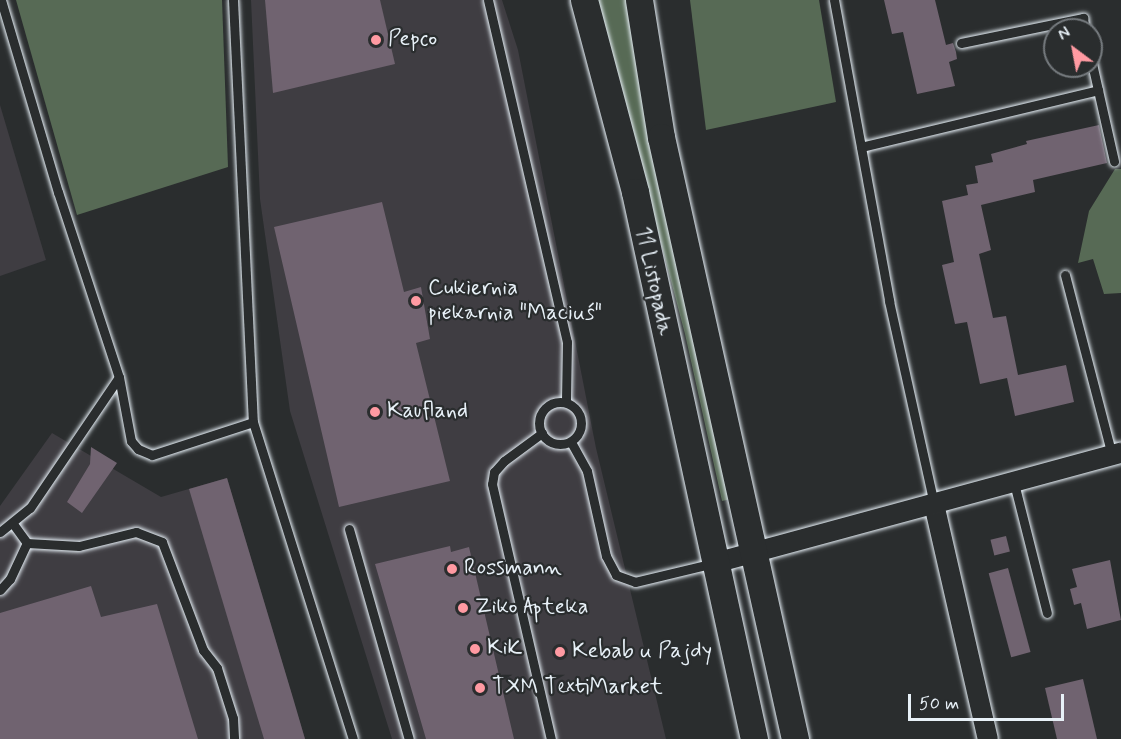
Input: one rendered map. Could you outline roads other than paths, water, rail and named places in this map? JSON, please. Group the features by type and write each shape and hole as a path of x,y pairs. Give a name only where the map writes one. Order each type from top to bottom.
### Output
{"main road":[{"name":"11 Listopada","path":"584,0 635,192 754,739"},
{"name":"11 Listopada","path":"639,0 661,137 795,739"}],"street":[{"path":"715,563 1116,454"},
{"path":"934,504 988,739"}],"lane":[{"path":"1,0 61,202 119,377 126,428 138,449 152,455 253,422"},
{"path":"232,0 253,422 353,739"},
{"path":"488,0 567,342 566,402"},
{"path":"834,0 861,147 934,504"},
{"path":"961,43 1043,26"},
{"path":"1095,78 1114,161"},
{"path":"861,147 1098,90"},
{"path":"1065,275 1116,454"},
{"path":"0,532 13,524 30,508 119,377"},
{"path":"566,402 579,412 582,420 578,436 571,442 555,444 542,433 539,426 543,410 549,404 566,402"},
{"path":"542,433 504,461 494,472 492,484 551,739"},
{"path":"571,442 587,471 606,556 616,575 635,582 715,563"},
{"path":"1014,483 1047,613"},
{"path":"13,524 27,543"},
{"path":"349,529 409,739"},
{"path":"27,543 79,546 136,531 162,542 203,650 217,668 233,718 234,739"},
{"path":"0,590 27,543"}],"place":[{"name":"Pepco","path":"376,40"},
{"name":"Cukiernia piekarnia \"Maciuś\"","path":"416,301"},
{"name":"Kaufland","path":"375,412"},
{"name":"Rossmann","path":"452,569"},
{"name":"Ziko Apteka","path":"463,608"},
{"name":"KiK","path":"475,649"},
{"name":"Kebab u Pajdy","path":"560,652"},
{"name":"TXM TextiMarket","path":"480,688"}]}
